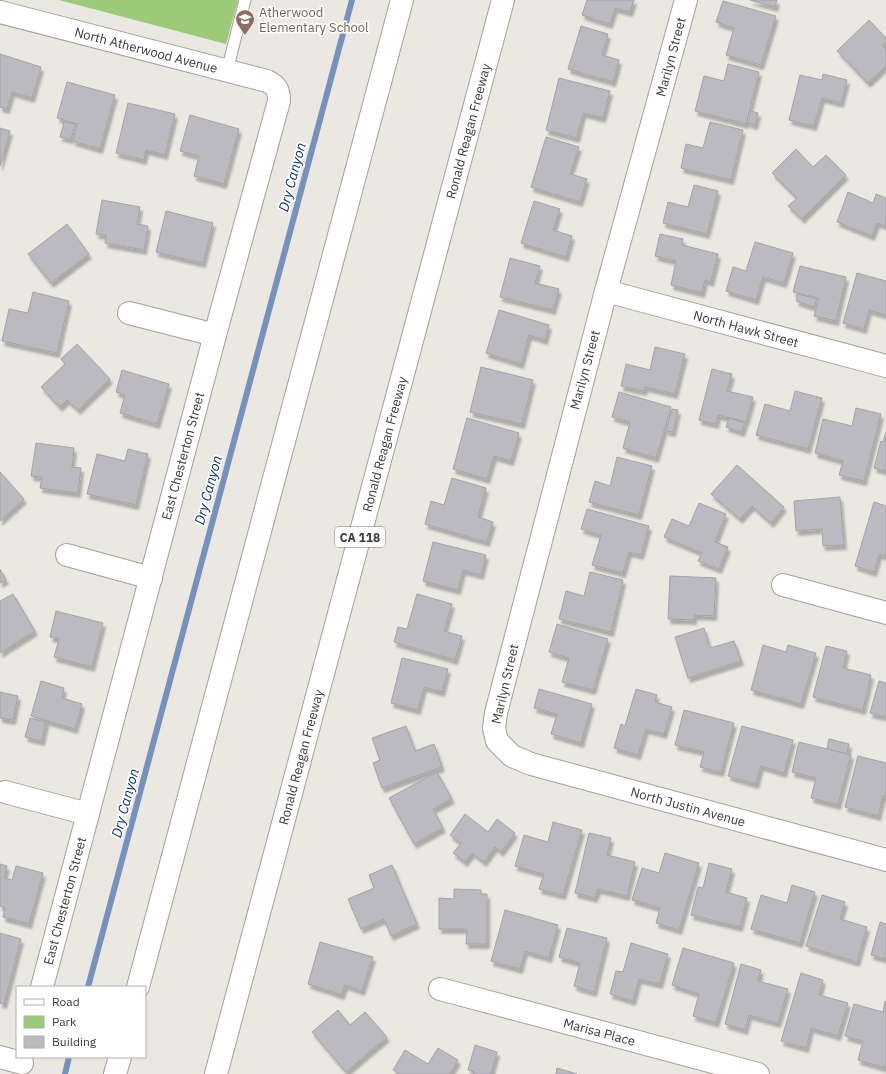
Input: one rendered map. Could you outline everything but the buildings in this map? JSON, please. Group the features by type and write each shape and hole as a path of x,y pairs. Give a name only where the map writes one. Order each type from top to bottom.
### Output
{"main road":[{"path":"138,986 402,0"},
{"name":"Ronald Reagan Freeway","path":"216,1074 503,0"},
{"name":"Marilyn Street","path":"497,741 494,728 496,713 606,292 686,0"},
{"name":"North Atherwood Avenue","path":"0,12 267,81 275,85 279,92 279,101"},
{"name":"East Chesterton Street","path":"42,986 215,335 279,101"},
{"name":"North Hawk Street","path":"606,292 886,366"},
{"path":"129,313 215,335"},
{"path":"68,555 151,578"},
{"path":"784,585 886,612"},
{"name":"North Justin Avenue","path":"497,741 512,756 531,764 886,860"},
{"path":"5,792 88,814"},
{"name":"Marisa Place","path":"440,989 758,1074"},
{"path":"0,1057 22,1065"},
{"path":"115,1074 120,1058"}],"lane":[{"path":"227,71 245,0"}],"green space":[{"path":"59,0 238,0 226,44"}],"waterway":[{"name":"Dry Canyon","path":"88,986 352,0"},
{"name":"Dry Canyon","path":"65,1074 69,1058"}],"place":[{"name":"Atherwood Elementary School","path":"245,36"}]}
